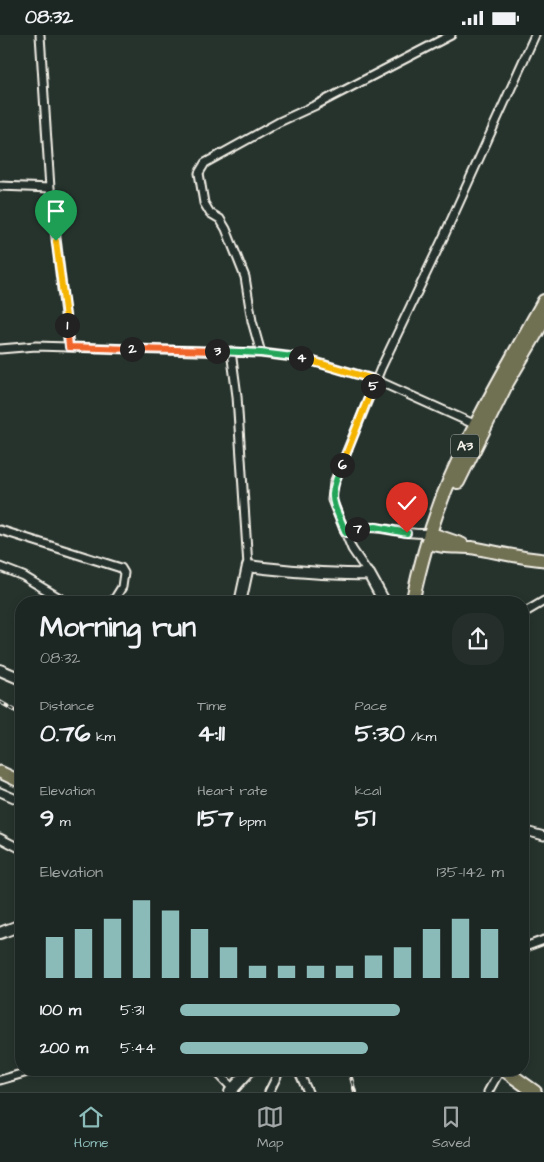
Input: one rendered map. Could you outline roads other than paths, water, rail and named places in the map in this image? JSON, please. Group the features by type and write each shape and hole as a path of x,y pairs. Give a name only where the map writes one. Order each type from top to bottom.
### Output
{"highway":[{"name":"A3","path":"414,596 449,480 495,387 544,301"},
{"name":"A3","path":"421,596 426,574 430,538 507,383 544,320"},
{"path":"512,1076 535,1092"},
{"path":"523,1076 544,1091"}],"main road":[{"path":"430,538 521,558 544,561"},
{"path":"0,772 15,779"}],"street":[{"path":"40,35 50,188 69,347"},
{"path":"261,353 252,321 245,277 226,229 220,219 210,213 204,203 199,173 205,163 279,122 316,105 451,35"},
{"path":"381,596 352,549 332,500 333,489 376,380 535,35"},
{"path":"0,185 50,188"},
{"path":"0,349 36,346 231,351 302,358 376,380 476,425"},
{"path":"231,351 237,396 248,565 241,596"},
{"path":"346,533 356,529 376,527 430,538"},
{"path":"0,530 121,568 124,572 123,581 117,596"},
{"path":"248,565 306,573 369,575"},
{"path":"0,567 23,576 56,596"},
{"path":"529,610 544,601"},
{"path":"0,670 15,676"},
{"path":"0,792 15,798"},
{"path":"529,832 544,836"},
{"path":"0,838 15,846"},
{"path":"0,933 15,927"},
{"path":"529,945 544,940"},
{"path":"0,1080 15,1076"},
{"path":"220,1076 231,1091 245,1076"},
{"path":"269,1092 277,1076"},
{"path":"301,1076 308,1092"},
{"path":"488,1092 497,1076"}],"railway":[{"path":"0,702 15,711"},
{"path":"351,1076 355,1092"}]}
